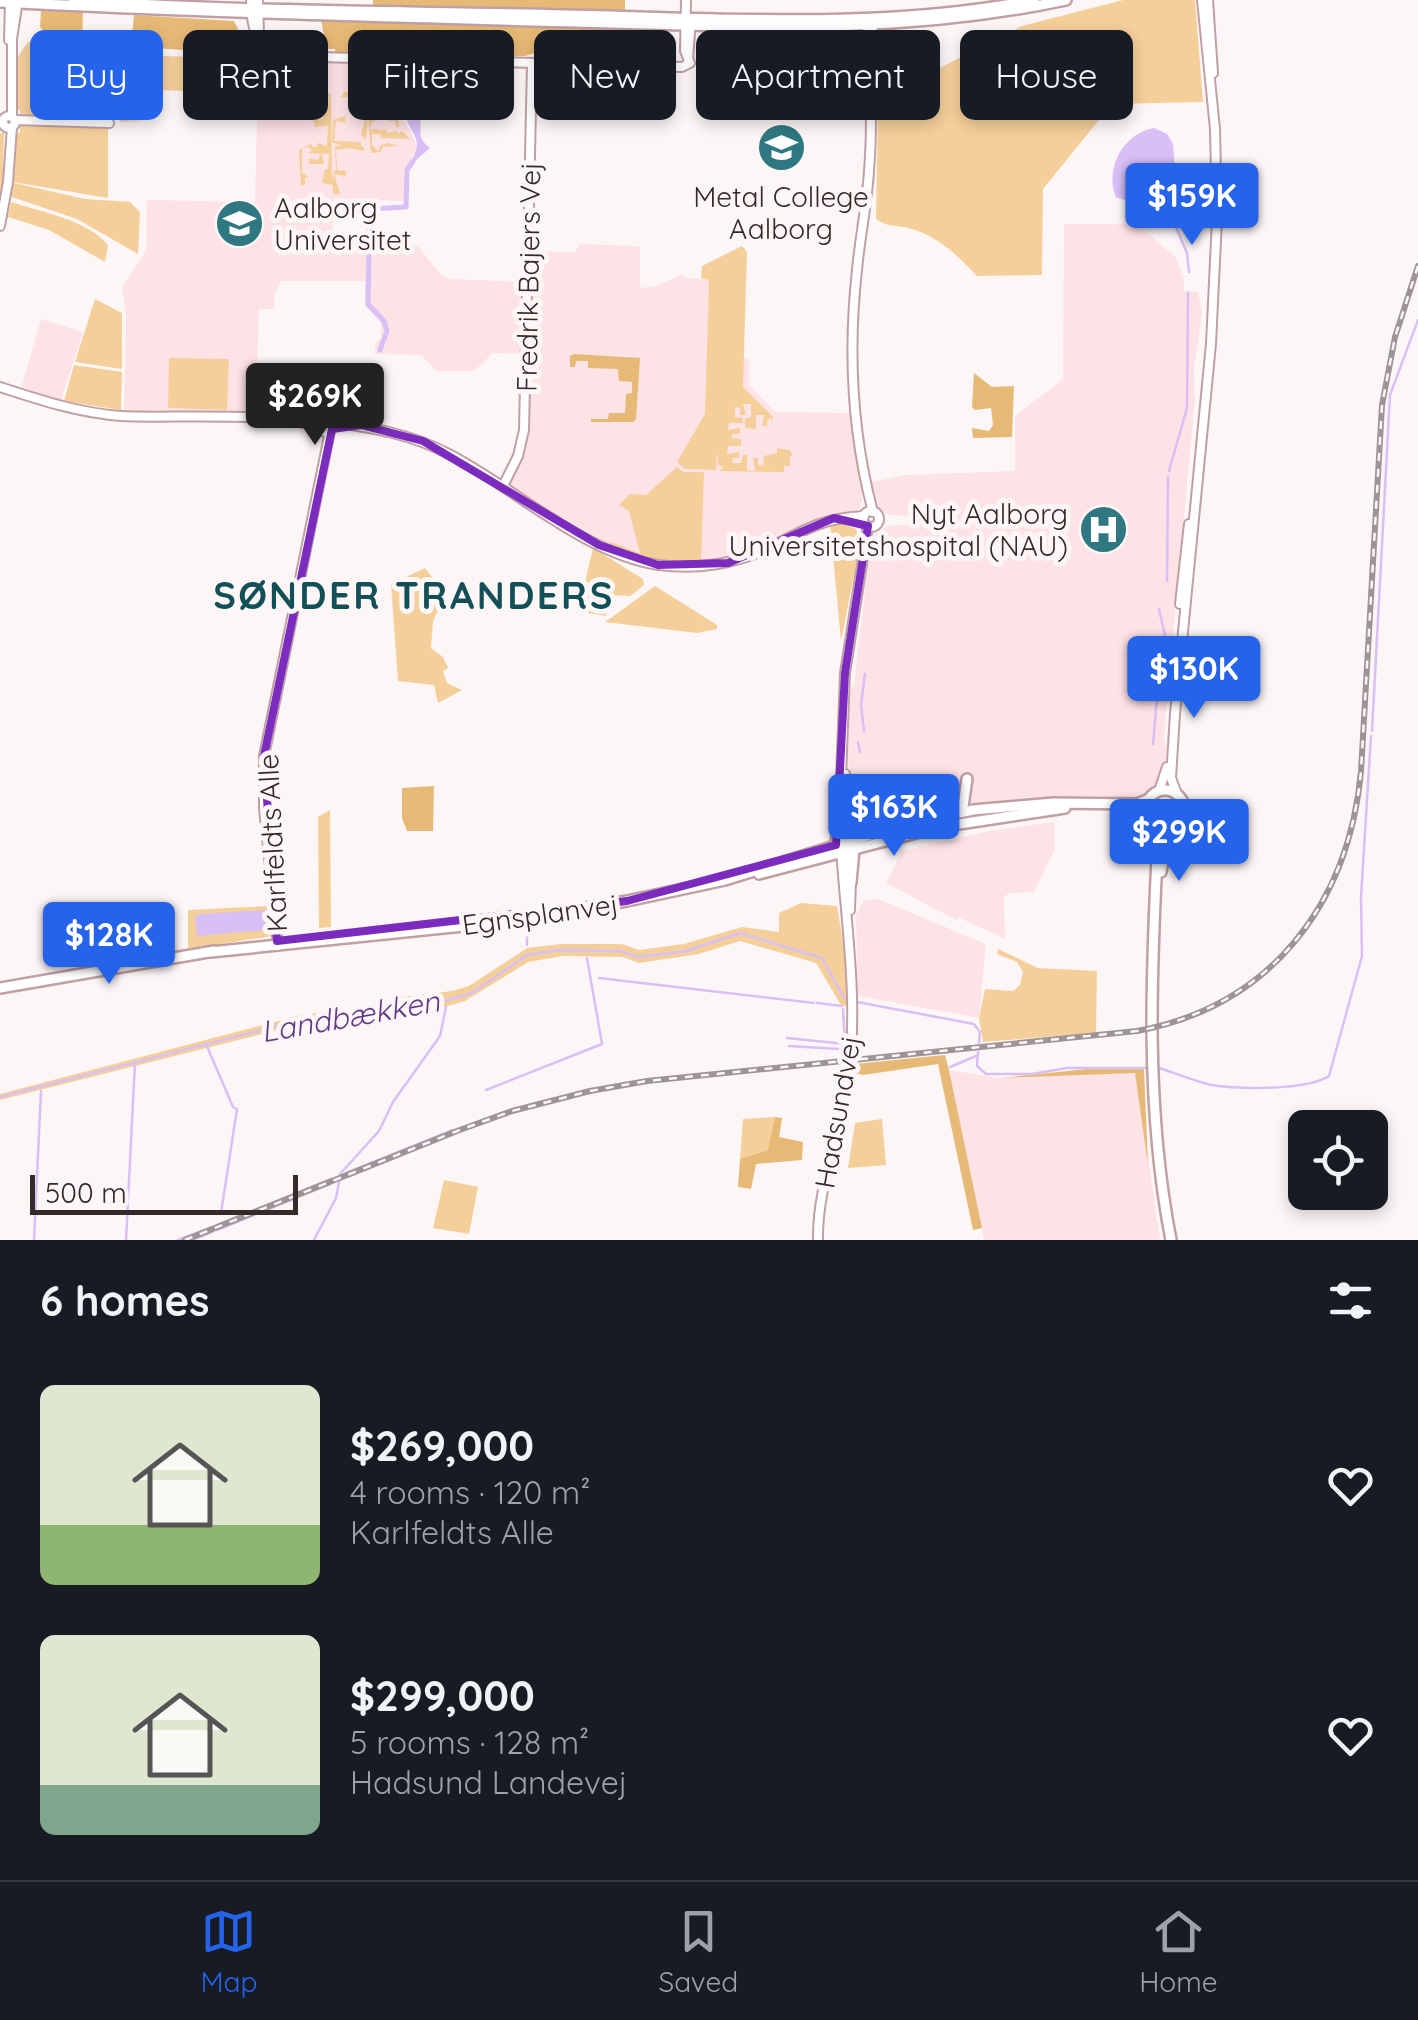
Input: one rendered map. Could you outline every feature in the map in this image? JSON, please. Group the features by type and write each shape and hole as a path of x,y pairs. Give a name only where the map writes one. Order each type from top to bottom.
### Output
{"main road":[{"path":"73,0 606,23 688,23"},
{"path":"606,23 826,20 870,26 931,13 1034,0"},
{"path":"11,2 760,26 870,26 938,22 1066,0"},
{"path":"955,814 963,806 967,779"},
{"path":"1156,910 1167,839 1184,810 1176,794 1159,791 1147,800 1147,814 1158,838 1151,1028 1159,1161 1169,1240"},
{"path":"840,796 845,848 854,875 851,882"},
{"name":"Egnsplanvej","path":"0,988 278,943 527,918 780,870 886,830 973,810 1136,804 1147,800"},
{"path":"967,822 975,815 1010,806"},
{"name":"Egnsplanvej","path":"725,880 845,848 967,822 1080,807 1135,808 1147,814"},
{"path":"883,842 909,830 966,817 973,810"},
{"path":"1153,824 1164,828 1175,825"}],"street":[{"path":"255,8 262,46 290,57 682,67 690,63 688,0"},
{"path":"1176,794 1171,778 1173,746 1208,363 1211,230 1216,197 1205,0"},
{"path":"1,219 11,122 11,2"},
{"path":"840,796 845,673 868,519 852,385 855,286 870,170 870,26"},
{"name":"Fredrik Bajers Vej","path":"503,486 518,456 524,430 532,63"},
{"path":"11,122 109,124"},
{"path":"0,386 68,405 113,412 283,417 326,427 349,424 388,430 423,441 615,552 640,561 679,567 744,558 834,518 868,519"},
{"name":"Karlfeldts Alle","path":"278,943 264,808 264,756 321,484 326,427"},
{"path":"1159,791 1166,775 1170,745 1186,537 1195,502"},
{"name":"Hadsundvej","path":"818,1240 820,1208 850,1068 853,1014 842,750"},
{"name":"Hadsundvej","path":"848,925 851,882"}],"highlighted area":[{"path":"361,425 423,441 599,545 658,565 728,563 834,518 868,526 845,673 836,845 627,901 277,941 264,756 332,429"}],"shaded area":[{"path":"373,0 625,0 625,11 373,5"},
{"path":"1123,0 1195,0 1203,102 1133,104 1133,30 1014,30"},
{"path":"41,10 83,12 82,30 40,27"},
{"path":"134,15 234,21 238,29 183,30 183,50 163,48 163,30 133,30"},
{"path":"321,19 637,30 534,30 534,53 525,56 514,56 514,30 348,30 348,54 335,54 335,49 328,49 328,30 323,30"},
{"path":"30,41 30,118 20,118 20,110 14,110 15,67"},
{"path":"163,56 183,57 183,91 163,90"},
{"path":"960,58 960,120 1099,120 1043,189 1042,275 977,276 937,241 876,219 878,120 940,120 940,68"},
{"path":"328,62 348,62 348,120 405,120 417,146 411,159 405,201 334,199 332,243 412,245 419,247 439,273 450,279 530,282 531,251 575,252 580,244 640,246 640,288 657,286 683,274 684,278 709,279 707,357 749,358 749,385 775,412 849,413 860,466 859,509 812,522 755,552 718,563 688,564 609,547 509,486 519,460 529,354 493,353 474,371 437,371 421,355 375,354 381,323 365,306 365,281 281,281 274,309 259,309 256,413 124,411 126,314 122,287 146,251 147,200 255,202 257,120 328,120"},
{"path":"328,94 331,94 332,180 334,171 336,170 335,146 342,146 332,142 333,120 345,116 345,123 336,121 334,141 361,142 364,147 364,151 336,150 337,170 346,171 346,176 334,174 340,194 333,194 333,185 322,183 329,154 322,154 324,164 309,164 309,158 318,160 321,154 307,153 312,151 309,147 302,149 302,173 309,177 301,185 299,150 311,144 317,147 317,143 327,146 328,126 315,127 313,120 328,120"},
{"path":"365,120 368,120 366,140 361,135"},
{"path":"368,120 377,120 370,129 398,134 402,131 410,139 372,134 372,145 378,151 381,145 388,143 398,146 382,147 381,152 371,153"},
{"path":"420,120 421,137 430,148 415,161 412,159 417,141 407,121"},
{"path":"20,126 108,127 108,198 1,180 85,199 130,202 140,212 138,254 77,219 0,193 0,133 4,133 3,172 11,173 13,133 20,133"},
{"path":"1154,128 1167,134 1173,144 1179,222 1171,226 1160,213 1116,197 1113,186 1115,164 1126,144"},
{"path":"11,202 89,229 108,245 105,262 49,230 8,217"},
{"name":"Nyt Aalborg Universitetshospital (NAU)","path":"1064,224 1137,224 1176,258 1184,291 1198,292 1202,313 1194,368 1195,399 1163,778 1156,789 1137,801 1007,802 958,808 858,834 853,821 846,733 848,690 854,685 870,549 873,536 888,526 913,524 912,516 889,515 879,508 872,482 905,475 1015,471 1015,416 1063,379"},
{"path":"742,246 747,252 743,387 773,417 773,429 772,418 767,420 767,426 762,426 764,415 756,415 756,429 745,428 745,419 751,417 751,404 743,404 746,415 740,415 740,408 735,407 735,417 743,418 743,423 729,423 728,430 740,428 740,434 731,438 741,439 741,446 728,446 727,454 739,452 739,458 733,458 732,463 741,463 743,455 747,455 747,470 755,471 753,458 758,458 758,465 763,466 764,456 777,453 777,448 790,450 793,456 784,472 719,471 723,468 718,464 717,450 716,470 685,469 677,462 705,414 709,280 701,278 702,266"},
{"path":"95,299 122,313 122,369 75,362"},
{"path":"41,319 83,332 61,400 22,386"},
{"path":"570,356 640,358 633,422 591,422 608,419 609,413 625,413 626,394 632,393 632,382 619,381 618,369 588,368 588,361 576,361 575,367 570,367"},
{"path":"169,358 229,359 227,410 168,408"},
{"path":"74,365 122,372 121,410 64,401"},
{"path":"974,373 992,387 1014,386 1012,437 973,438 972,428 989,431 993,425 991,408 972,407"},
{"path":"677,467 683,472 704,472 701,564 654,560 609,547 611,542 640,553 629,511 619,505 630,494 646,495"},
{"path":"840,522 856,529 860,544 841,641 830,523"},
{"path":"593,548 643,579 644,585 630,596 611,595 606,616 583,612"},
{"path":"425,568 446,594 433,621 431,648 443,657 448,668 443,671 447,683 462,690 438,703 434,685 398,681 391,584"},
{"path":"655,586 717,625 717,629 697,633 605,622"},
{"path":"434,786 433,831 407,831 402,818 402,788"},
{"path":"330,810 331,927 319,928 318,817"},
{"path":"1054,822 1055,849 1034,892 1009,893 1004,897 1005,939 958,917 956,920 886,883 902,851 993,830"},
{"path":"878,899 986,944 979,1018 858,996 856,915 864,900"},
{"path":"801,903 837,906 845,954 847,1006 841,1005 816,963 740,941 699,954 639,963 623,957 563,956 528,962 465,1001 444,1007 390,1008 377,1015 298,1025 0,1100 0,1094 301,1015 371,1007 394,998 452,991 469,986 527,948 622,944 639,950 684,944 742,927 779,932 779,913"},
{"path":"269,906 273,936 188,949 188,910"},
{"path":"265,910 269,927 265,930 197,936 195,917 199,914"},
{"path":"998,949 1038,968 1097,971 1096,1033 983,1042 979,1018 985,989 1013,991 1020,985 1023,972 1017,962 997,954"},
{"path":"945,1055 982,1228 973,1230 938,1064 854,1073 855,1064"},
{"path":"1097,1068 1144,1069 1148,1165 1135,1073 1000,1078"},
{"path":"949,1070 1000,1078 1136,1073 1160,1240 984,1240"},
{"path":"775,1117 769,1150 740,1159 743,1119"},
{"path":"775,1117 782,1118 779,1137 803,1142 802,1160 756,1164 751,1189 738,1187 740,1159 768,1150"},
{"path":"882,1119 886,1165 848,1168 855,1123"},
{"path":"444,1180 478,1187 469,1234 433,1228"}],"waterway":[{"path":"369,237 370,209 406,207 407,170 413,161"},
{"path":"1175,225 1187,253 1189,272"},
{"path":"369,251 368,304 384,321 387,331 380,350"},
{"path":"1169,471 1187,408 1188,293"},
{"path":"1372,731 1390,395 1418,320"},
{"path":"1167,581 1168,477"},
{"path":"1157,696 1165,636 1159,609"},
{"path":"864,731 861,705 865,674"},
{"path":"1153,744 1157,698"},
{"path":"1159,1068 1211,1085 1238,1087 1289,1086 1329,1076 1362,956 1361,897 1371,736"},
{"path":"858,742 860,752"},
{"path":"527,925 527,945"},
{"name":"Landbækken","path":"0,1097 289,1023 375,1013 401,1003 448,1000 472,993 527,955 559,950 620,951 638,957 686,951 740,933 822,958 844,998"},
{"path":"486,1090 602,1044 587,958"},
{"path":"599,978 814,1003"},
{"name":"Landbækken","path":"857,1002 974,1024 980,1032 979,1043"},
{"path":"817,1003 842,1006"},
{"path":"340,1174 379,1131 393,1102 440,1036 446,1007"},
{"path":"787,1038 845,1044 843,1009"},
{"path":"206,1044 237,1109 221,1213"},
{"path":"789,1046 839,1049"},
{"path":"978,1052 977,1066 986,1074 1146,1068"},
{"path":"950,1067 976,1056"},
{"path":"126,1240 135,1062"},
{"path":"34,1240 41,1091"},
{"path":"346,1173 453,1130"},
{"path":"347,1177 454,1134"},
{"path":"217,1225 331,1179"},
{"path":"314,1240 336,1198 339,1182"},
{"path":"217,1230 330,1184"},
{"path":"178,1240 212,1227"},
{"path":"192,1240 212,1232"}],"railway":[{"path":"185,1240 457,1131 512,1111 590,1091 647,1081 1137,1031 1185,1018 1227,998 1264,973 1295,941 1320,905 1340,864 1353,819 1361,771 1382,405 1395,337 1418,266"}],"place":[{"name":"Metal College Aalborg","path":"781,148"},
{"name":"Aalborg Universitet","path":"239,223"},
{"name":"Nyt Aalborg Universitetshospital (NAU)","path":"1103,529"}],"district":[{"name":"SØNDER TRANDERS","path":"414,595"}]}
